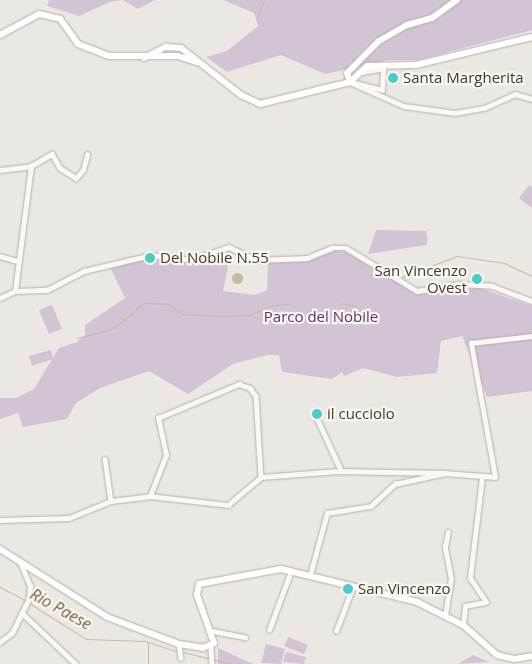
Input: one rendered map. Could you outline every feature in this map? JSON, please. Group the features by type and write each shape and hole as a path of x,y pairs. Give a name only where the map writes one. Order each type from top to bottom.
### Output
{"street":[{"path":"457,0 432,18 407,25 379,41 347,73 350,82 404,106 455,113 484,108 514,94 532,99"},
{"path":"0,35 29,16 49,15 60,19 81,46 109,56 144,58 178,56 206,65"},
{"path":"350,82 358,72 367,66 416,65 532,37"},
{"path":"144,58 170,46 206,65 241,95 260,104 350,82 382,90 383,69 358,72"},
{"path":"0,170 31,166 52,154 60,168 76,178 84,170 87,155"},
{"path":"15,291 17,261 31,166"},
{"path":"0,298 15,291 47,290 84,271 151,255 190,260 229,247 257,260 306,258 332,248 346,248 417,291 460,284 492,286 532,301"},
{"path":"0,256 17,261"},
{"path":"0,520 68,518 111,501 150,496 228,505 261,477 342,471 445,473 495,477 496,470 470,358 471,342 532,336"},
{"path":"150,496 166,455 158,418 238,384 250,388 256,396 261,477"},
{"path":"315,414 342,471"},
{"path":"105,459 111,501"},
{"path":"310,575 327,513 371,506 394,485 445,473"},
{"path":"463,625 465,606 486,602 470,578 482,476"},
{"path":"445,616 451,579 445,547 448,532"},
{"path":"0,549 20,565 107,617 180,652 211,647"},
{"path":"0,642 10,635 27,602 30,586 20,565"},
{"path":"269,630 291,571"},
{"path":"211,660 213,631 197,595 199,584 245,573 291,571 310,575 352,589 410,600 463,625 497,655 514,659 532,656"},
{"path":"336,631 352,589"},
{"path":"22,613 76,664"},
{"path":"213,631 245,637"}],"green space":[{"path":"49,0 123,0 110,2 79,16 47,6"},
{"path":"123,0 155,0 138,9"},
{"path":"223,0 532,0 532,30 418,60 388,60 325,74 281,55 227,72 206,57 227,51 258,26 254,13"},
{"path":"529,185 532,187 532,208 519,198"},
{"path":"376,230 426,231 428,240 426,245 368,254"},
{"name":"Parco del Nobile","path":"334,250 351,253 419,294 480,288 532,306 532,391 487,397 462,336 441,341 437,373 397,377 363,368 344,376 342,372 332,379 282,372 279,355 268,355 233,364 188,394 149,371 100,388 76,403 67,419 23,427 18,413 0,419 0,398 16,398 34,389 59,348 77,342 85,335 85,325 125,298 110,267 156,257 197,262 231,252 223,291 255,295 267,290 268,262 305,262"},
{"path":"52,305 62,329 49,334 39,310"},
{"path":"51,350 53,359 32,366 29,356"},
{"path":"288,637 308,645 304,654 284,646"},
{"path":"266,644 285,649 281,664 261,663"},
{"path":"218,648 253,664 218,664"},
{"path":"286,652 306,657 304,664 283,662"},
{"path":"473,655 489,662 458,664"}],"shaded area":[{"path":"237,272 243,278 237,284 231,278"}],"waterway":[{"path":"258,16 264,0"},
{"path":"399,278 457,256 504,263 532,276"},
{"path":"77,338 114,328 144,303 168,304 183,314 220,316 249,315 272,305 290,304"},
{"path":"342,303 356,306"},
{"name":"Rio Paese","path":"0,587 26,601"},
{"name":"Rio Paese","path":"29,603 86,639 145,641 179,652"},
{"path":"148,643 148,664"},
{"name":"Rio Paese","path":"183,652 231,664"}],"place":[{"name":"Santa Margherita","path":"393,78"},
{"name":"Del Nobile N.55","path":"150,258"},
{"name":"San Vincenzo Ovest","path":"477,279"},
{"name":"il cucciolo","path":"317,414"},
{"name":"San Vincenzo","path":"348,589"}]}
